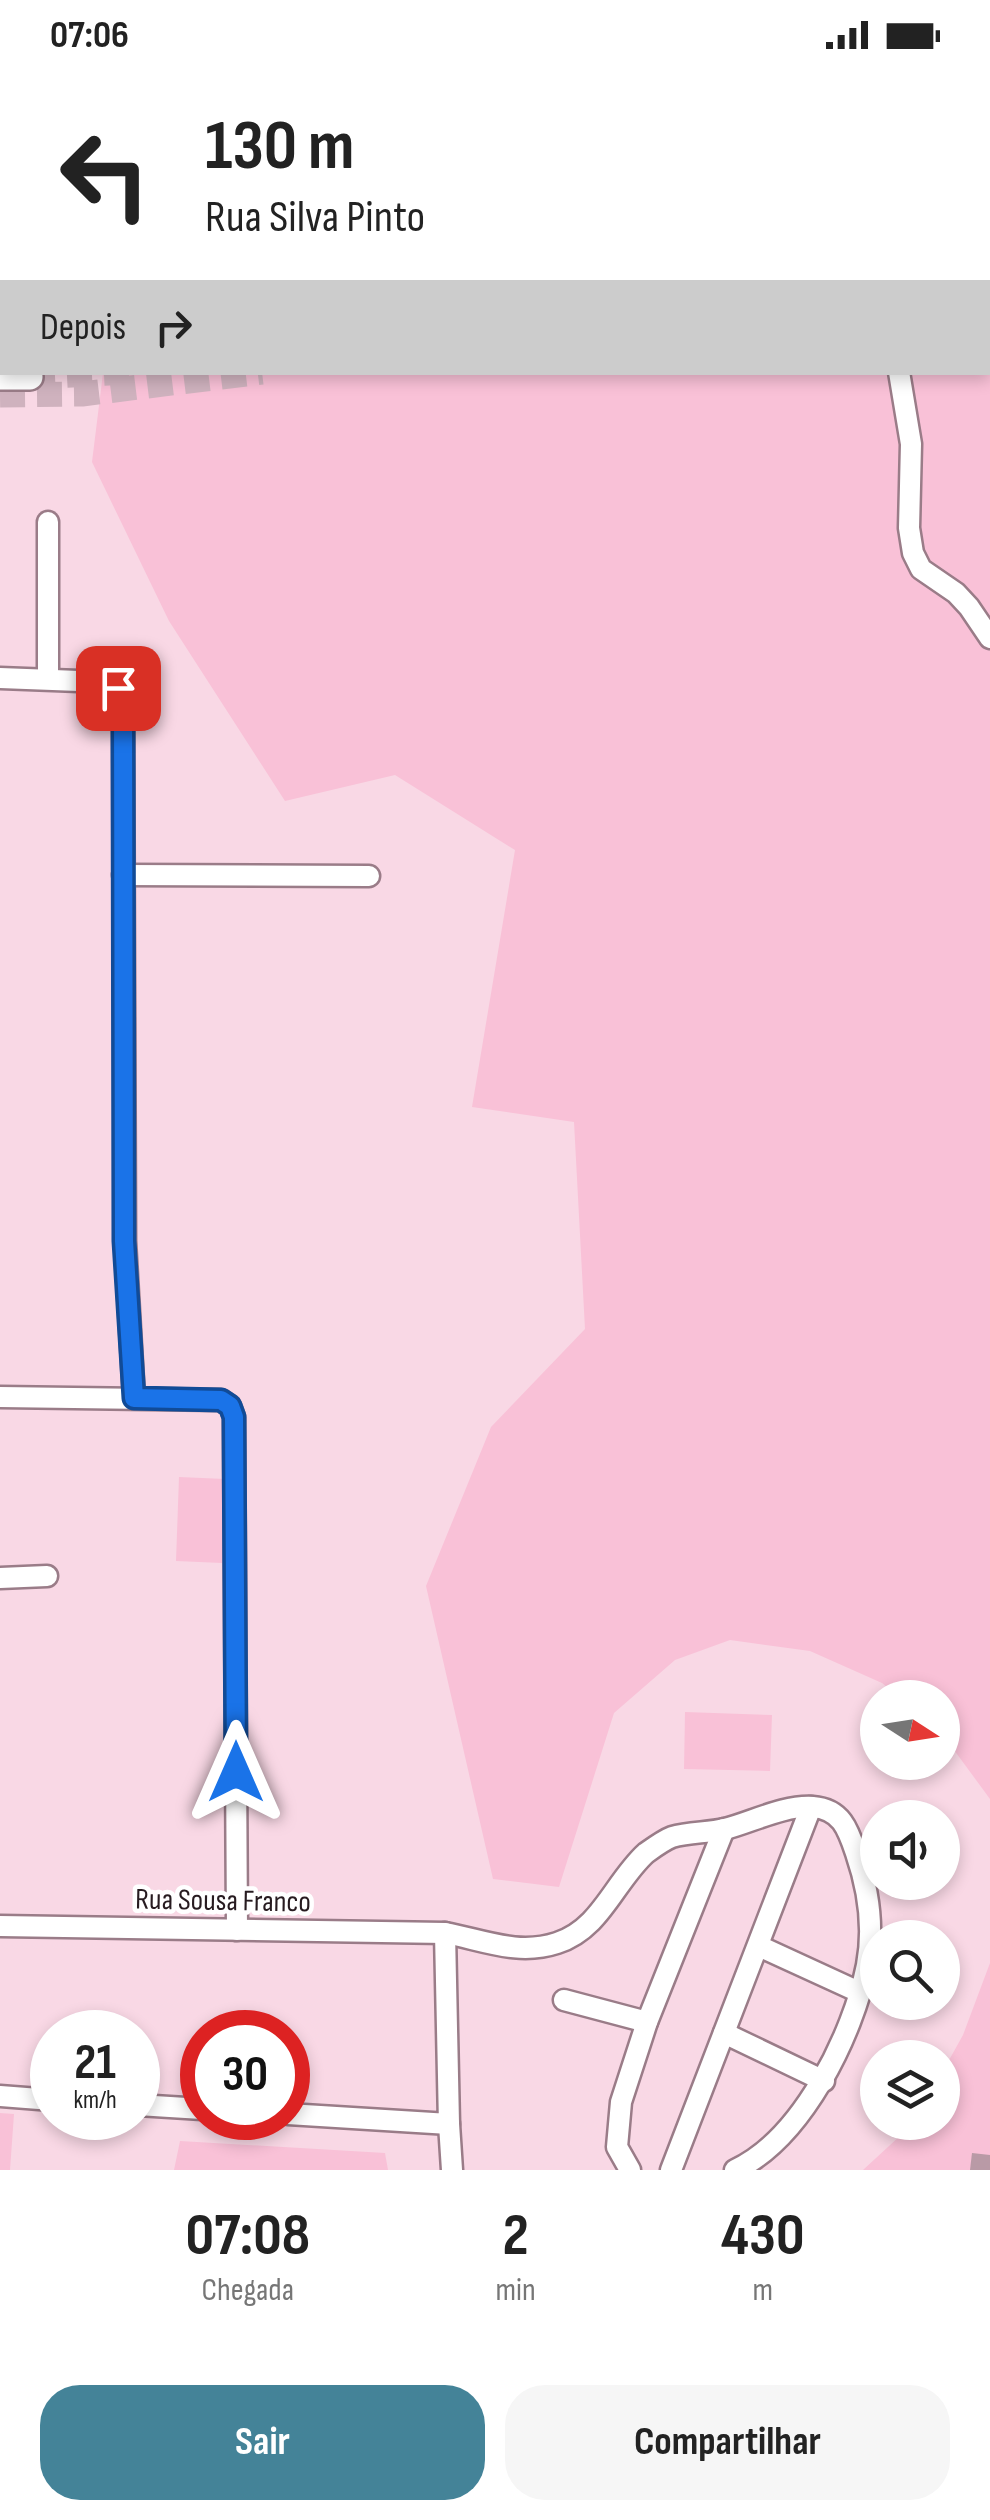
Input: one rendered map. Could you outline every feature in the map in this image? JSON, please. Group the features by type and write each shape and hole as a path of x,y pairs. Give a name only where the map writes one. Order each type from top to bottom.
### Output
{"main road":[{"path":"0,376 30,377"}],"street":[{"path":"900,375 911,444 909,528 913,553 921,569 969,607 990,638"},
{"path":"48,522 48,679"},
{"path":"0,678 106,682 118,688 123,701 124,1241 134,1398"},
{"path":"123,875 369,876"},
{"path":"0,1397 221,1400 230,1406 234,1417 237,1930"},
{"path":"0,1578 48,1576"},
{"path":"671,2170 811,1806 832,1811 846,1824 870,1912 867,1962 859,1992 824,2080 796,2121 768,2149 735,2170"},
{"name":"Rua Sousa Franco","path":"0,1926 445,1933 500,1947 533,1948 559,1943 588,1927 646,1854 670,1838 724,1829 811,1806"},
{"path":"614,2170 622,2102 647,2022 724,1829"},
{"path":"445,1933 452,2170"},
{"path":"758,1946 859,1992"},
{"path":"564,2000 647,2022"},
{"path":"724,2033 824,2080"},
{"path":"0,2096 30,2098"},
{"path":"310,2115 448,2124"},
{"path":"617,2146 630,2170"}],"shaded area":[{"path":"103,375 990,375 990,1799 960,1758 960,1680 875,1680 810,1651 730,1640 675,1660 614,1713 559,1887 493,1879 426,1586 491,1427 585,1329 574,1122 472,1107 515,850 395,775 285,801 169,621 92,462"},
{"path":"179,1477 225,1479 222,1563 176,1561"},
{"path":"685,1712 772,1715 770,1771 684,1769"},
{"path":"990,1963 990,2170 863,2170 896,2140 960,2140 963,2035"},
{"path":"0,2113 14,2114 10,2170 0,2170"},
{"path":"180,2141 385,2153 388,2170 174,2170"}],"building":[{"path":"972,2153 990,2155 990,2170 970,2170"}],"tunnel":[{"path":"30,377 70,375"},
{"path":"0,395 82,394 237,375"}],"route":[{"path":"118,688 123,701 124,1241 134,1398 221,1400 230,1406 234,1417 236,1772"}]}
